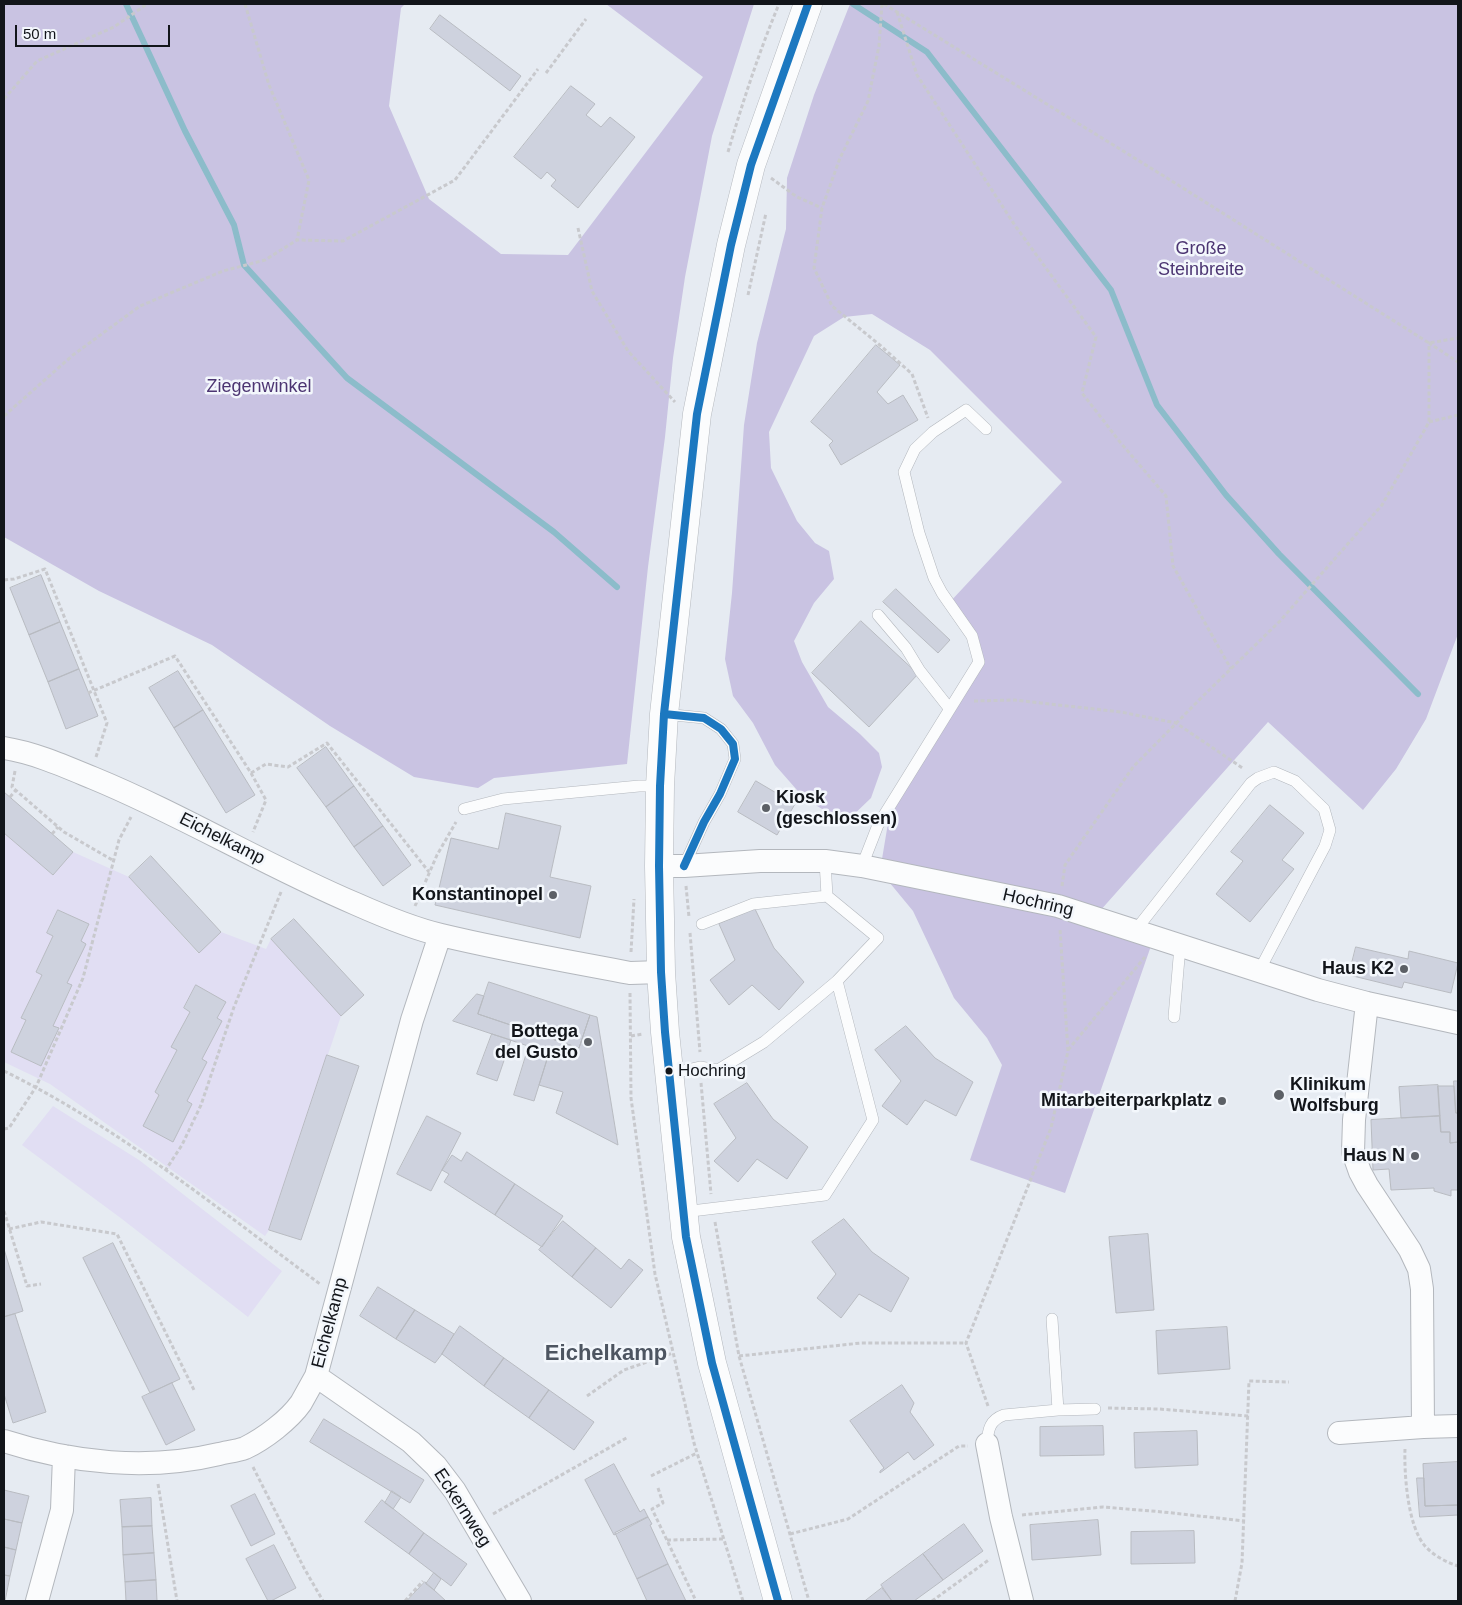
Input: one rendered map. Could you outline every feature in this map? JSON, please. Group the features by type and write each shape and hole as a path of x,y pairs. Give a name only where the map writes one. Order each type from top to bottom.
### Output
{"street":[{"path":"778,1601 712,1363 686,1238 661,972 672,866 660,786 664,714 697,414 731,245 739,161 807,7"},
{"name":"Eichelkamp","path":"11,750 59,763 140,798 289,873 354,904 406,925 440,935 630,974 661,972"},
{"name":"Hochring","path":"672,866 760,860 825,861 862,866 1058,906 1318,990 1458,1023"},
{"name":"Eichelkamp","path":"4,1441 39,1452 112,1462 154,1463 196,1460 244,1448 276,1428 300,1404 316,1376 412,1020 440,935"},
{"path":"1367,1003 1354,1120 1354,1152 1360,1172 1367,1185 1410,1250 1419,1269 1422,1289 1414,1428"},
{"name":"Eckernweg","path":"316,1376 411,1442 436,1466 455,1491 520,1601"},
{"path":"1339,1433 1458,1426"},
{"path":"987,1444 1001,1516 1022,1601"},
{"path":"37,1601 62,1510 64,1456"}],"lane":[{"path":"862,866 878,825 979,662 972,636 942,593 934,578 919,533 904,472 915,449 933,432 966,410 986,429"},
{"path":"878,615 906,648 920,672 951,705"},
{"path":"664,714 704,718 721,728 733,744 735,759 720,794 704,822 672,866"},
{"path":"1135,931 1251,783 1274,772 1295,782 1324,809 1330,830 1325,846 1259,971"},
{"path":"464,809 503,799 640,786 660,786"},
{"path":"670,1074 700,1067 718,1070 764,1042 837,981 878,938 828,896 825,861"},
{"path":"702,924 753,904 828,896"},
{"path":"1170,943 1174,1017"},
{"path":"683,1212 826,1195 873,1120 837,981"},
{"path":"1052,1319 1058,1410"},
{"path":"987,1444 988,1432 993,1421 1004,1415 1095,1409"}],"path":[{"path":"4,99 37,61 114,27 147,4"},
{"path":"245,4 269,85 310,180 298,240"},
{"path":"779,4 742,102 739,161 797,197 822,208"},
{"path":"933,432 912,374 832,306 814,268 822,208 840,158 868,101 880,46 883,4 1167,178 1458,362"},
{"path":"897,12 917,75 1014,224 1096,337 1082,393 1120,442 1166,496 1173,566 1231,669"},
{"path":"546,74 586,19"},
{"path":"4,416 73,355 140,306 223,271 265,260 298,240 342,242 455,180 538,69"},
{"path":"578,228 592,291 628,350 679,406"},
{"path":"1429,344 1458,338"},
{"path":"993,1421 966,1343 1051,1128 1068,1051 1058,906 1065,865 1133,767 1280,621 1382,505 1429,422 1429,344"},
{"path":"1429,422 1458,415"},
{"path":"4,580 14,579 45,569 107,723 89,777"},
{"path":"50,598 55,596"},
{"path":"69,645 74,642"},
{"path":"88,693 176,656 251,773 266,800 245,851"},
{"path":"951,705 1014,700 1121,712 1176,723 1258,778"},
{"path":"251,773 266,764 288,767 327,743 429,872"},
{"path":"11,750 12,787 59,827 114,862"},
{"path":"10,798 16,790"},
{"path":"4,1129 9,1128 36,1087 83,978 120,840 140,798"},
{"path":"406,925 437,855 464,809"},
{"path":"52,834 59,827"},
{"path":"165,1171 182,1145 201,1105 234,1007 289,873"},
{"path":"1068,1051 1170,943"},
{"path":"4,1071 36,1087 133,1146 338,1298"},
{"path":"4,1211 27,1286 42,1284"},
{"path":"9,1229 41,1222 117,1234 195,1392"},
{"path":"739,1356 861,1343 966,1343"},
{"path":"587,1396 624,1370 673,1353"},
{"path":"1235,1601 1242,1563 1249,1381 1289,1382"},
{"path":"1095,1409 1159,1409 1248,1416"},
{"path":"1414,1428 1404,1470 1410,1508 1417,1534 1439,1558 1457,1566 1458,1570"},
{"path":"475,1525 628,1437"},
{"path":"790,1534 848,1519 959,1446 987,1444"},
{"path":"244,1448 300,1560 323,1601"},
{"path":"651,1476 697,1453"},
{"path":"154,1463 177,1601"},
{"path":"658,1488 663,1503 652,1509 696,1601"},
{"path":"1001,1516 1104,1507 1244,1521"},
{"path":"667,1540 724,1539"},
{"path":"932,1601 1008,1546"},
{"path":"405,1601 423,1581"}],"shaded area":[{"path":"4,833 53,875 73,852 129,877 198,953 221,932 266,949 271,939 341,1016 269,1230 265,1236 50,1084 4,1062","holes":["58,910 89,925 81,941 67,983 72,986 53,1026 59,1029 41,1066 11,1052 26,1020 21,1018 42,975 36,972 53,936 47,932","196,986 226,1002 217,1018 202,1059 207,1062 187,1101 192,1105 173,1141 159,1095 155,1092 177,1050 172,1047 190,1012 184,1008"]},
{"path":"53,1106 139,1160 282,1271 248,1317 122,1219 22,1145"}],"green space":[{"name":"Ziegenwinkel","path":"4,4 405,4 401,8 389,106 429,199 501,254 568,255 703,77 606,4 754,4 712,136 685,277 673,358 648,567 627,764 494,778 478,788 414,777 330,726 212,645 99,591 4,537"},
{"name":"Große Steinbreite","path":"850,4 1458,4 1458,634 1426,719 1396,769 1363,810 1268,722 1091,921 1152,943 1065,1193 970,1160 1002,1065 987,1038 954,998 913,911 880,871 891,805 979,662 949,603 1062,482 930,350 872,314 844,317 814,336 769,432 771,468 797,521 815,543 829,551 834,579 814,603 794,641 802,662 828,707 879,753 882,767 871,798 845,823 804,798 775,765 753,723 733,696 725,659 732,593 744,425 757,343 786,229 787,178 814,95"}],"building":[{"path":"440,15 521,76 510,91 430,29"},
{"path":"571,86 595,104 586,115 601,127 610,117 635,137 578,208 551,186 556,180 547,172 541,179 514,157"},
{"path":"876,345 900,365 877,392 888,404 903,395 918,420 841,465 829,445 833,441 811,422"},
{"path":"41,575 60,622 29,635 10,588"},
{"path":"896,589 950,640 938,653 883,602"},
{"path":"861,621 918,674 869,727 812,673"},
{"path":"60,622 79,669 48,682 29,635"},
{"path":"79,669 98,716 66,729 48,682"},
{"path":"178,671 203,710 174,728 149,688"},
{"path":"203,710 255,795 226,813 174,728"},
{"path":"326,747 354,786 326,807 297,768"},
{"name":"Kiosk (geschlossen)","path":"756,781 795,804 777,835 738,812"},
{"path":"354,786 383,826 354,847 326,807"},
{"path":"4,792 73,852 53,875 4,833"},
{"path":"1270,805 1304,833 1282,860 1294,869 1250,922 1216,894 1243,861 1231,852"},
{"path":"506,813 561,826 550,877 591,886 580,938 435,905 451,838 498,849"},
{"path":"383,826 411,865 383,886 354,847"},
{"path":"151,856 221,932 199,953 129,877"},
{"path":"755,909 774,948 804,982 779,1010 752,985 729,1005 710,980 735,960 719,924"},
{"path":"58,910 89,924 81,941 86,944 67,983 72,985 53,1026 59,1028 41,1066 11,1052 26,1020 21,1018 42,975 36,972 53,936 47,933"},
{"path":"294,919 364,995 341,1016 271,939"},
{"name":"Haus K2","path":"1356,947 1408,959 1409,951 1458,963 1451,993 1404,982 1402,988 1349,975"},
{"path":"489,982 590,1015 579,1048 478,1014"},
{"path":"196,985 226,1002 217,1018 222,1021 202,1059 207,1062 187,1101 192,1104 173,1142 143,1126 159,1095 155,1092 177,1050 171,1047 190,1012 184,1008"},
{"path":"477,994 484,996 478,1014 579,1048 590,1015 597,1017 618,1145 556,1113 563,1092 539,1085 549,1053 453,1021"},
{"path":"906,1026 935,1058 973,1082 956,1116 925,1100 907,1125 882,1106 901,1081 875,1050"},
{"path":"492,1034 511,1040 497,1081 477,1074"},
{"path":"529,1046 549,1053 534,1101 514,1095"},
{"path":"327,1055 359,1066 301,1240 269,1230"},
{"path":"1454,1081 1458,1081 1458,1113 1456,1113"},
{"path":"747,1083 773,1119 808,1147 787,1179 757,1159 738,1182 714,1161 736,1138 714,1104"},
{"path":"1438,1085 1440,1116 1401,1118 1399,1087"},
{"path":"1438,1086 1454,1086 1456,1113 1458,1113 1458,1142 1450,1143 1450,1132 1441,1132"},
{"path":"427,1116 461,1133 431,1191 397,1174"},
{"name":"Haus N","path":"1440,1116 1441,1132 1450,1132 1450,1143 1458,1142 1458,1190 1451,1190 1451,1196 1434,1191 1434,1188 1391,1190 1389,1169 1373,1170 1371,1120"},
{"path":"467,1152 515,1184 495,1215 444,1182 449,1174 442,1170 452,1155 461,1161"},
{"path":"515,1184 563,1216 542,1247 495,1215"},
{"path":"844,1219 872,1252 909,1278 891,1312 859,1294 841,1318 817,1298 836,1274 812,1242"},
{"path":"563,1221 596,1248 572,1277 539,1250"},
{"path":"1148,1234 1154,1310 1116,1313 1109,1237"},
{"path":"113,1243 180,1379 150,1393 83,1258"},
{"path":"596,1248 621,1269 629,1259 643,1270 611,1308 572,1277"},
{"path":"4,1249 23,1311 4,1317"},
{"path":"378,1287 415,1310 396,1339 360,1316"},
{"path":"415,1310 454,1334 435,1363 396,1339"},
{"path":"15,1314 46,1412 13,1423 4,1394 4,1317"},
{"path":"460,1326 504,1358 484,1386 442,1354"},
{"path":"1227,1327 1230,1369 1158,1374 1156,1331"},
{"path":"504,1358 549,1390 529,1418 484,1386"},
{"path":"172,1383 195,1430 166,1445 142,1397"},
{"path":"902,1385 914,1403 910,1412 934,1445 914,1460 908,1452 880,1473 884,1468 850,1421"},
{"path":"549,1390 594,1422 574,1450 529,1418"},
{"path":"324,1419 424,1480 410,1503 310,1442"},
{"path":"1103,1426 1104,1455 1040,1456 1040,1427"},
{"path":"1197,1431 1198,1465 1135,1468 1134,1433"},
{"path":"1458,1462 1458,1505 1425,1506 1423,1464"},
{"path":"614,1464 640,1512 644,1509 648,1517 614,1535 585,1480"},
{"path":"1417,1478 1424,1478 1425,1506 1458,1505 1458,1515 1420,1517"},
{"path":"4,1490 29,1496 22,1523 4,1519"},
{"path":"392,1491 401,1497 393,1509 385,1503"},
{"path":"255,1494 275,1534 251,1546 231,1506"},
{"path":"151,1498 152,1526 122,1527 120,1500"},
{"path":"382,1500 424,1533 409,1554 365,1522"},
{"path":"648,1517 668,1564 637,1579 615,1533"},
{"path":"4,1519 22,1523 16,1550 4,1547"},
{"path":"1098,1520 1101,1555 1032,1560 1030,1525"},
{"path":"964,1524 983,1551 943,1580 923,1554"},
{"path":"152,1526 154,1553 123,1555 122,1527"},
{"path":"1194,1531 1195,1563 1131,1564 1131,1532"},
{"path":"424,1533 467,1564 451,1586 409,1554"},
{"path":"274,1545 296,1588 268,1601 246,1559"},
{"path":"4,1547 16,1550 10,1576 4,1575"},
{"path":"154,1553 156,1580 125,1582 123,1555"},
{"path":"923,1554 943,1580 914,1601 892,1601 881,1585"},
{"path":"668,1564 686,1601 647,1601 637,1579"},
{"path":"434,1573 441,1579 434,1590 426,1584"},
{"path":"4,1575 10,1576 5,1601 4,1601"},
{"path":"156,1580 157,1601 126,1601 125,1582"},
{"path":"425,1582 434,1590 446,1601 407,1601"},
{"path":"882,1588 892,1601 865,1601"}],"waterway":[{"path":"126,4 185,131 234,225 244,265 347,378 554,532 617,587"},
{"path":"853,4 927,52 1111,290 1157,405 1226,495 1279,554 1418,694"}],"transit line":[{"path":"778,1601 712,1363 686,1237 665,1032 661,972 660,786 664,714 697,414 731,245 751,165 808,4"},
{"path":"664,714 704,718 721,729 733,744 735,759 720,794 704,822 684,866"}],"place":[{"name":"Kiosk (geschlossen)","path":"766,808"},
{"name":"Konstantinopel","path":"553,895"},
{"name":"Haus K2","path":"1404,969"},
{"name":"Bottega del Gusto","path":"588,1042"},
{"name":"Hochring","path":"669,1071"},
{"name":"Klinikum Wolfsburg","path":"1279,1095"},
{"name":"Mitarbeiterparkplatz","path":"1222,1101"},
{"name":"Haus N","path":"1415,1156"}],"district":[{"name":"Eichelkamp","path":"606,1354"}]}
